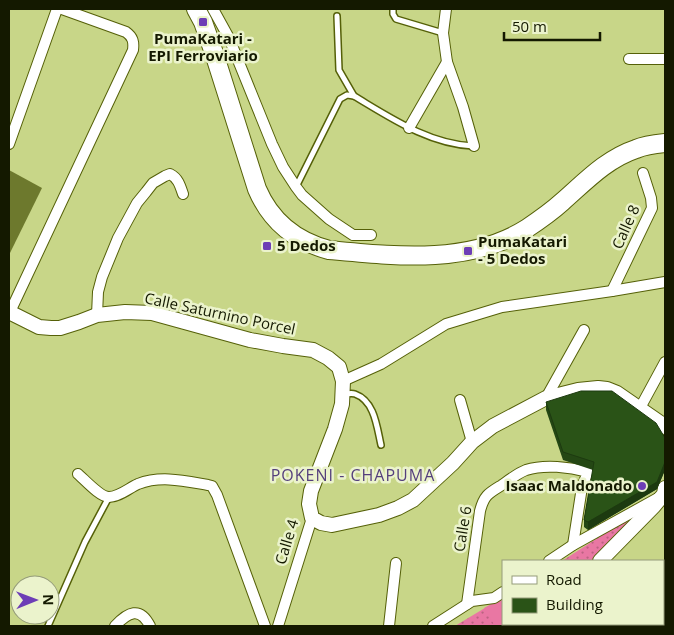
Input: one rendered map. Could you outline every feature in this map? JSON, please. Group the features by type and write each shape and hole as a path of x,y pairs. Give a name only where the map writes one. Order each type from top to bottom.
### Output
{"highway":[{"path":"196,9 203,22 214,53 262,202 283,227 318,248 406,255 445,254 485,247 511,236 538,220 562,202 591,175 625,153 636,148 665,143"}],"street":[{"path":"9,144 57,9"},
{"path":"9,313 133,50 134,42 131,35 126,32 62,9"},
{"path":"213,9 229,38 272,144 283,167 296,187 302,195 329,219 353,234 370,235"},
{"path":"446,9 443,33 447,62 474,146"},
{"path":"630,59 665,59"},
{"path":"409,128 447,62"},
{"name":"Calle 8","path":"612,291 652,208 643,172"},
{"path":"97,315 98,292 102,277 118,238 137,203 153,183 170,174 175,176 183,194"},
{"path":"343,387 446,324 502,307 665,282"},
{"name":"Calle Saturnino Porcel","path":"9,313 39,327 51,328 60,328 97,315 125,312 152,313 250,340 313,350 328,358 339,368 343,387"},
{"path":"546,398 584,330"},
{"path":"640,408 665,362"},
{"name":"Calle 4","path":"278,626 312,518 309,504 311,491 335,429 342,404 343,387"},
{"path":"312,518 321,523 332,524 379,515 398,508 413,500 453,463 472,442 494,426 546,398 578,390 607,389 640,408 665,427"},
{"path":"460,400 472,442"},
{"name":"Calle 6","path":"467,604 483,500 488,494 525,470 563,467 588,472 582,488 573,545"},
{"path":"78,474 101,494 109,497 139,484 155,480 170,479 212,486 227,520 265,626"},
{"path":"550,560 664,491"},
{"path":"601,560 664,491"},
{"path":"389,626 396,563"},
{"path":"432,626 472,601 494,598 502,593"},
{"path":"115,626 135,612 147,619 150,626"}],"lane":[{"path":"393,9 396,19 443,33"},
{"path":"337,16 339,70 354,96"},
{"path":"296,187 340,99 347,95 354,96 409,128 444,142 459,146 474,146"},
{"path":"343,387 363,399 369,406 374,415 381,445"},
{"path":"48,626 85,542 109,497"}],"shaded area":[{"path":"9,170 42,188 9,255"},
{"path":"640,515 597,560 564,560 627,519"},
{"path":"502,598 502,625 536,625 534,626 455,626"},
{"path":"502,599 502,625 514,625 495,626 484,608"}],"building":[{"path":"581,391 612,391 656,423 665,438 665,462 657,482 588,522 584,520 594,462 563,452 546,402"}],"place":[{"name":"PumaKatari - EPI Ferroviario","path":"203,22"},
{"name":"5 Dedos","path":"267,246"},
{"name":"PumaKatari - 5 Dedos","path":"468,251"},
{"name":"Isaac Maldonado","path":"642,486"}],"district":[{"name":"POKENI - CHAPUMA","path":"353,475"}]}
